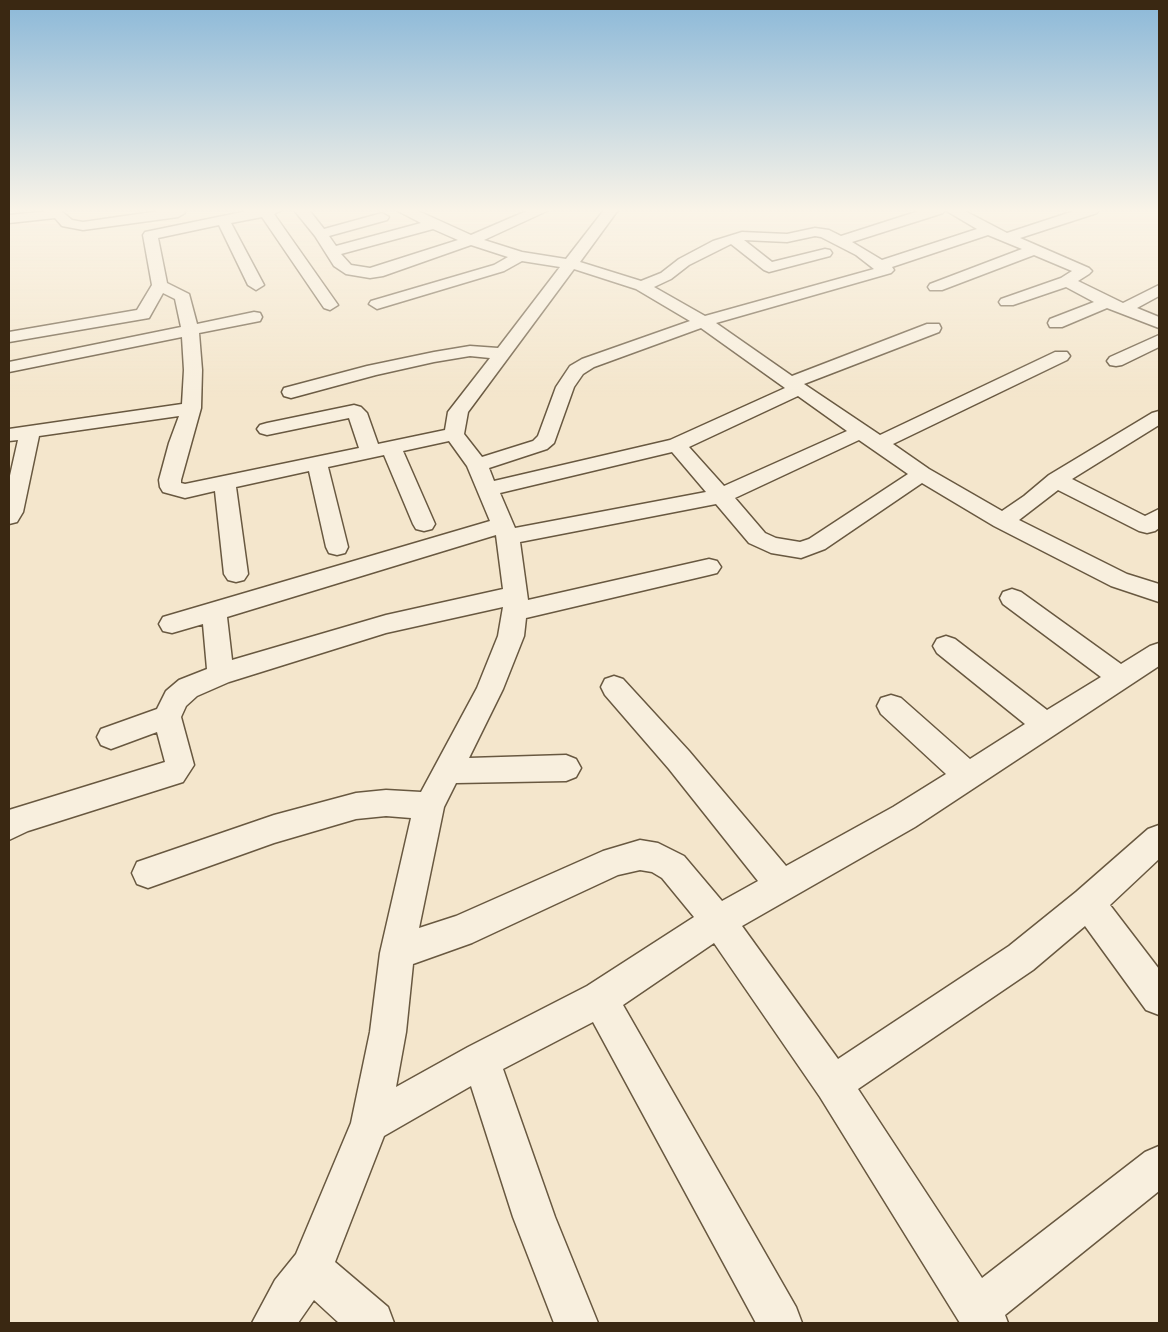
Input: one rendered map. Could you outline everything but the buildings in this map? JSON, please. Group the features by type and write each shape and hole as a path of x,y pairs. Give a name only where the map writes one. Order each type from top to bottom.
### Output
{"street":[{"path":"9,337 143,314 160,286 157,272"},
{"path":"249,272 256,286"},
{"path":"309,272 330,305"},
{"path":"377,304 485,272"},
{"path":"274,1323 290,1295 312,1269 370,1123 388,1032 397,952 429,806 449,771 490,689 511,636 515,603 505,531 483,477 454,434 458,412 501,353 565,272"},
{"path":"601,272 642,286 703,322 922,474 1002,521 1118,580 1159,593"},
{"path":"642,286 668,272"},
{"path":"483,477 526,451 540,445 547,439 565,387 576,370 602,357 703,322 878,272"},
{"path":"936,287 975,272"},
{"path":"1007,302 1067,281 1082,272"},
{"path":"1067,281 1107,302 1159,323"},
{"path":"160,286 183,297 190,329 193,370 191,408 179,443 170,480 171,487 185,491 454,434"},
{"path":"1124,309 1159,290"},
{"path":"1056,323 1107,302"},
{"path":"9,367 254,317"},
{"path":"483,477 677,445 794,386 934,328"},
{"path":"1116,361 1159,340"},
{"path":"291,392 373,370 434,357 470,351 501,353"},
{"path":"878,444 1061,356"},
{"path":"9,435 191,408"},
{"path":"267,429 354,411 357,413 371,452"},
{"path":"1002,521 1032,501 1056,480 1159,417"},
{"path":"9,517 12,512 14,482 30,432"},
{"path":"172,624 505,531 721,496 860,432"},
{"path":"677,445 757,538 771,544 801,550 818,544 922,474"},
{"path":"391,447 424,524"},
{"path":"317,462 336,547"},
{"path":"1056,480 1146,526 1159,516"},
{"path":"225,482 236,574"},
{"path":"9,826 18,820 173,773 180,765 167,717 176,699 188,688 222,674 386,624 515,603 709,567"},
{"path":"1012,598 1120,677"},
{"path":"214,612 222,674"},
{"path":"946,646 1047,726"},
{"path":"370,1123 482,1060 600,999 718,921 904,818 1159,653"},
{"path":"614,687 691,775 782,886"},
{"path":"891,706 968,776"},
{"path":"111,736 167,717"},
{"path":"449,771 566,768"},
{"path":"148,873 274,829 340,810 386,803 429,806"},
{"path":"833,1084 1021,958 1088,903 1159,838"},
{"path":"397,952 460,931 614,861 640,855 658,858 673,866 718,921 833,1084 982,1317 1159,1166"},
{"path":"1088,903 1159,997"},
{"path":"600,999 780,1323"},
{"path":"482,1060 534,1217 576,1323"},
{"path":"312,1269 372,1323"}]}
